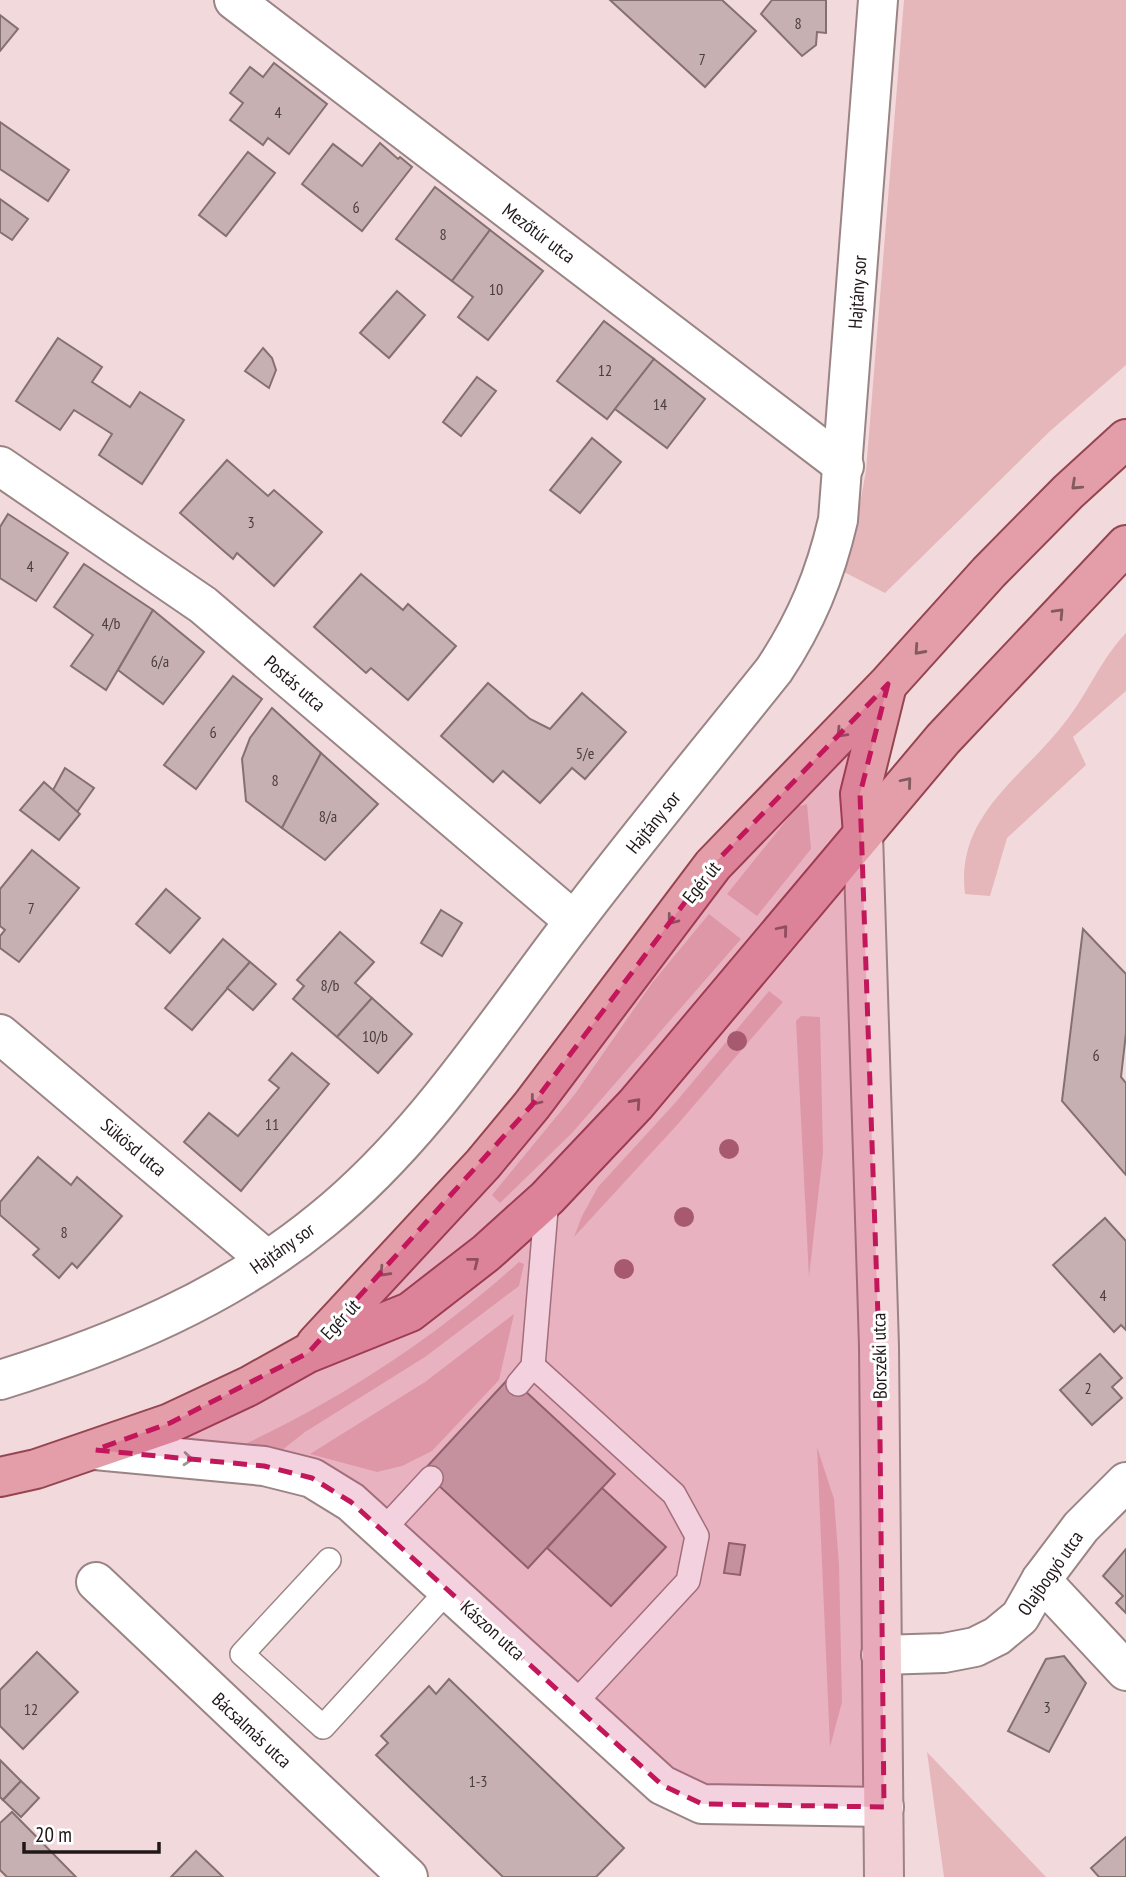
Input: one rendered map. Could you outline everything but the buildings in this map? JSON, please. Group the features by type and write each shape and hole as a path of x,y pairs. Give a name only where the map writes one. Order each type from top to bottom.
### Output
{"main road":[{"name":"Egér út","path":"308,1353 458,1192 532,1105 713,865 888,684 998,563 1068,492 1126,439"},
{"name":"Egér út","path":"0,1478 95,1450 170,1423 249,1386 308,1353 410,1312 486,1253 547,1198 636,1104 943,739 1126,545"},
{"path":"863,834 860,794 867,756 888,684"},
{"name":"Borszéki utca","path":"863,834 879,1346 884,1877"}],"street":[{"name":"Mezőtúr utca","path":"234,0 844,466"},
{"name":"Hajtány sor","path":"0,1380 108,1344 174,1316 267,1260 322,1221 353,1194 443,1096 574,921 774,670 795,637 828,562 838,520 878,0"},
{"name":"Postás utca","path":"0,466 203,605 574,921"},
{"name":"Sükösd utca","path":"0,1034 267,1260"},
{"name":"Kászon utca","path":"95,1450 264,1466 312,1478 351,1502 383,1530 662,1785 702,1804 884,1807"},
{"name":"Olajbogyó utca","path":"880,1655 944,1653 975,1647 997,1636 1020,1617 1041,1580 1082,1527 1126,1482"},
{"path":"1041,1580 1126,1671"},
{"name":"Bácsalmás utca","path":"96,1583 408,1877"}],"lane":[{"path":"518,1384 533,1366 547,1198"},
{"path":"533,1366 674,1494 697,1536 688,1581 574,1704"},
{"path":"383,1530 431,1478"},
{"path":"329,1560 242,1654 323,1727 449,1589"}],"highlighted area":[{"path":"888,684 860,794 879,1346 884,1807 702,1804 662,1785 351,1502 312,1478 264,1466 95,1450 170,1423 308,1353 532,1105 713,865"}],"shaded area":[{"path":"904,0 1126,0 1126,365 1049,432 885,593 842,571 856,525 866,471"},
{"path":"1126,633 1126,691 1073,737 1086,765 1007,838 990,896 965,894 965,866 971,841 981,819 1066,721 1109,654"},
{"path":"807,804 811,849 757,916 727,894 797,807"},
{"path":"709,914 741,939 572,1133 500,1203 492,1195 575,1094 652,983"},
{"path":"769,991 783,1002 677,1125 574,1237 598,1187 675,1103"},
{"path":"801,1016 820,1017 823,1153 809,1277 796,1021"},
{"path":"519,1262 524,1264 519,1286 425,1357 305,1432 281,1451 241,1446 315,1408 387,1364 455,1316"},
{"path":"514,1314 499,1380 432,1451 402,1466 377,1472 310,1454 425,1382"},
{"path":"817,1447 834,1499 839,1565 842,1702 830,1747"},
{"path":"927,1752 1046,1877 944,1877"}]}
